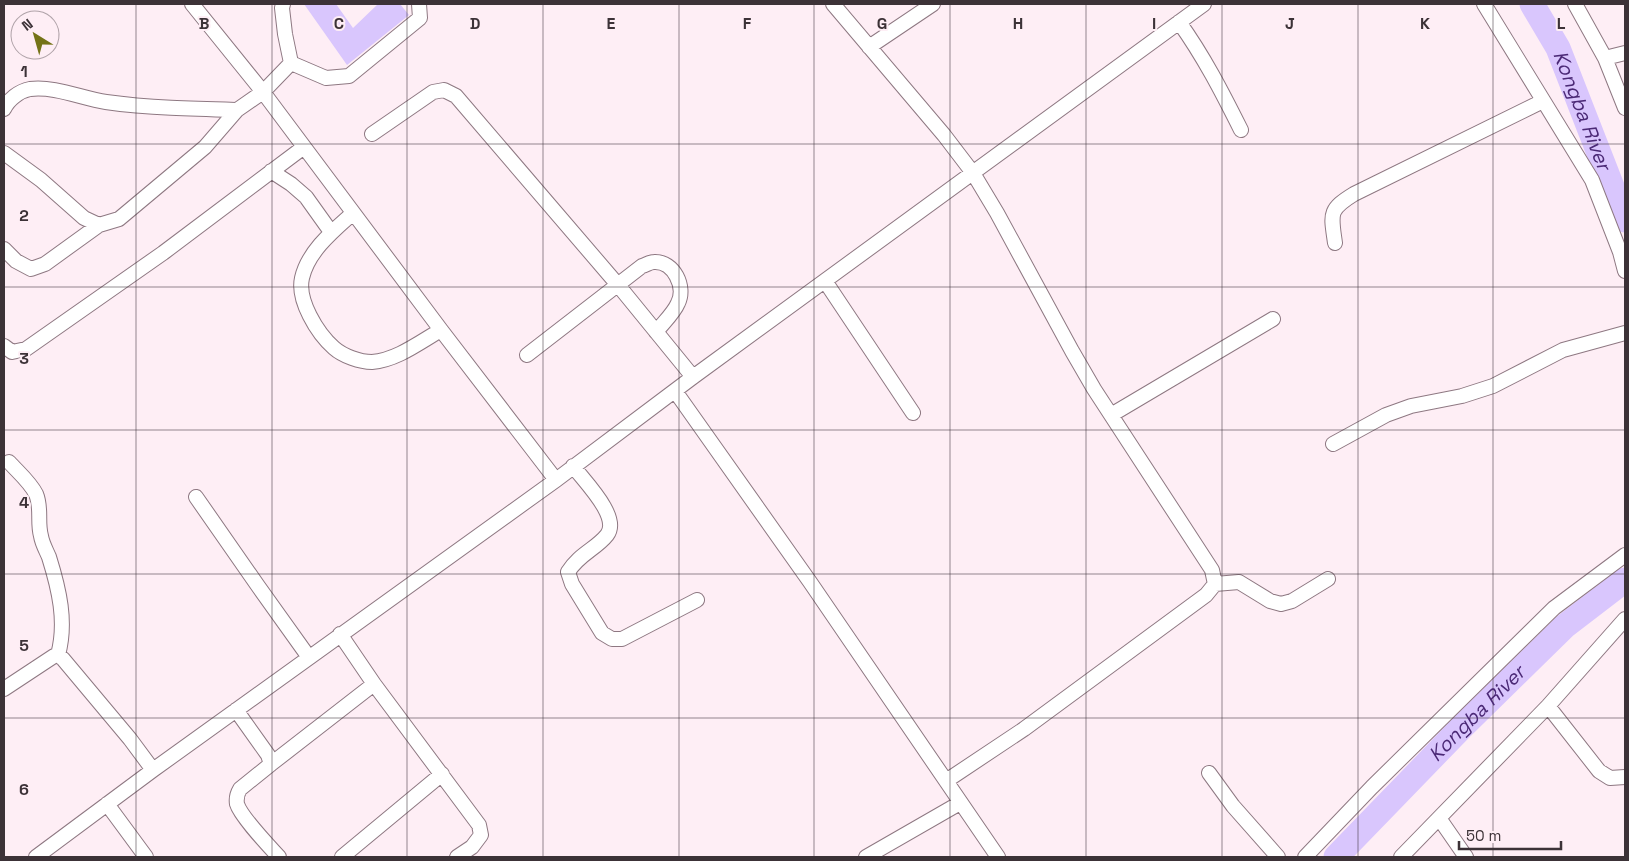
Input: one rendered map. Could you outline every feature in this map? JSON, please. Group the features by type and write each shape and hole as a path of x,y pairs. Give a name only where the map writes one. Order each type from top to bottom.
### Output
{"street":[{"path":"192,4 263,92 556,480"},
{"path":"283,4 285,34 291,62"},
{"path":"291,62 326,78 349,76 420,18 419,4"},
{"path":"833,4 948,140 973,173 997,213 1072,351 1111,415 1212,570 1215,584"},
{"path":"869,47 933,4"},
{"path":"36,857 308,656 556,480 692,378 1204,4"},
{"path":"1484,4 1510,43 1592,180 1620,252 1625,271"},
{"path":"1575,4 1605,58 1625,108"},
{"path":"1179,22 1215,78 1241,130"},
{"path":"1605,58 1625,53"},
{"path":"4,250 16,261 31,269 45,264 99,224 119,219 205,147 237,110 263,92 291,62"},
{"path":"4,109 6,104 16,95 28,89 45,88 104,102 237,110"},
{"path":"372,134 432,92 444,90 456,96 618,285 675,354 692,378"},
{"path":"1335,243 1331,217 1338,204 1354,194 1543,101"},
{"path":"4,346 12,352 26,348 163,253 304,147"},
{"path":"4,153 41,180 84,218 99,224"},
{"path":"271,171 292,184 306,197 331,232"},
{"path":"353,213 331,232 309,259 302,278 301,292 314,324 335,348 358,360 372,362 392,358 441,330"},
{"path":"526,355 642,266 654,262 665,265 677,276 682,290 678,304 656,332"},
{"path":"825,281 913,413"},
{"path":"1111,415 1273,319"},
{"path":"1333,444 1386,415 1411,406 1462,396 1493,386 1563,350 1625,333"},
{"path":"676,391 810,582 998,857"},
{"path":"9,462 36,495 41,537 54,573 62,616 63,629 58,655"},
{"path":"573,466 608,512 611,523 608,534 574,563 568,572 572,584 602,633 612,639 622,639 697,600"},
{"path":"196,496 308,656"},
{"path":"1305,857 1372,787 1554,608 1625,555"},
{"path":"946,781 1032,723 1206,595 1215,584 1239,582 1270,601 1281,604 1292,601 1328,579"},
{"path":"1401,857 1548,706 1625,619"},
{"path":"340,634 374,684 479,825 481,835 472,847 457,857"},
{"path":"4,689 58,655"},
{"path":"58,655 130,739 153,770"},
{"path":"279,857 242,813 236,802 237,794 240,789 271,764 374,684"},
{"path":"1548,706 1599,771 1610,778 1625,777"},
{"path":"236,710 268,755 271,764"},
{"path":"1209,773 1251,828 1278,857"},
{"path":"342,857 442,774"},
{"path":"866,857 960,803"},
{"path":"108,804 146,857"},
{"path":"1439,818 1466,857"}],"shaded area":[{"path":"304,4 336,4 353,28 378,4 400,4 409,15 347,65"}],"waterway":[{"name":"Kongba River","path":"1532,4 1558,48 1625,220"},
{"name":"Kongba River","path":"1336,857 1461,728 1565,626 1625,580"}]}
